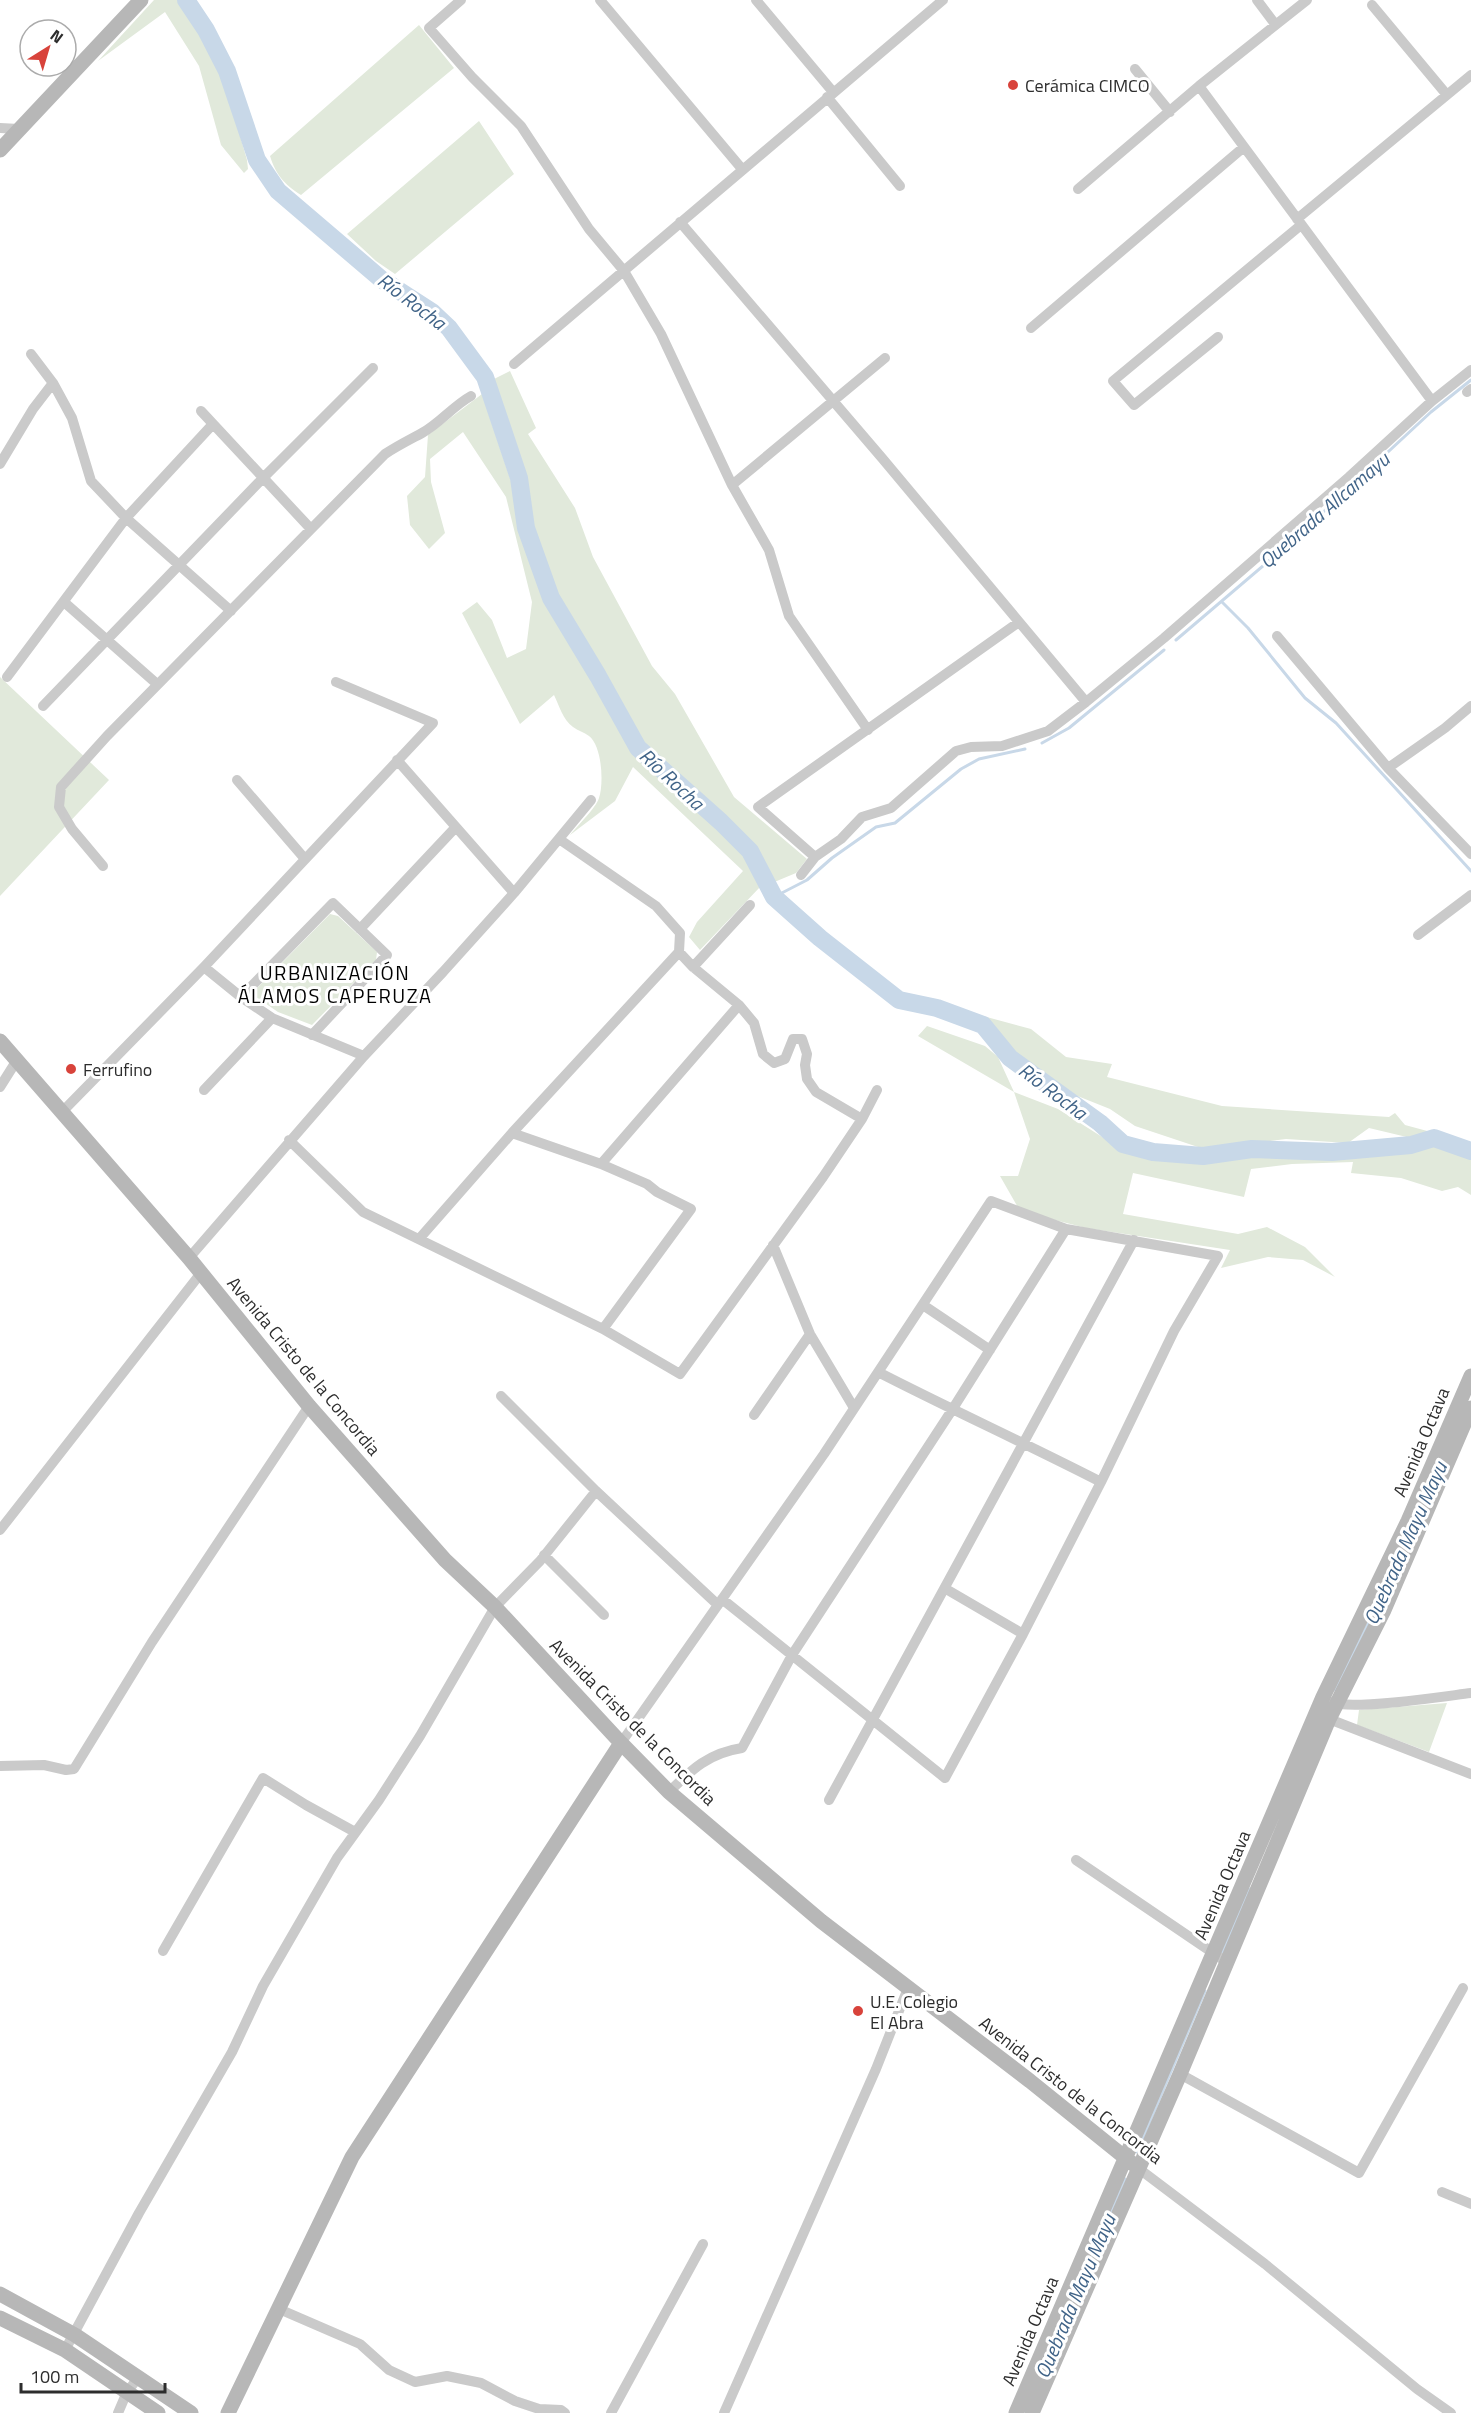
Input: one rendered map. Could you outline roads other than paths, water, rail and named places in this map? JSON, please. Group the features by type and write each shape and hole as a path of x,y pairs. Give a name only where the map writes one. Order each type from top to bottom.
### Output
{"main road":[{"path":"0,150 141,0"},
{"name":"Avenida Cristo de la Concordia","path":"0,1041 189,1258 309,1406 445,1560 495,1607 669,1792 821,1921 1030,2081 1132,2163"},
{"name":"Avenida Octava","path":"1032,2413 1214,1954 1323,1697 1408,1521 1471,1376"},
{"name":"Avenida Octava","path":"1016,2413 1132,2163 1180,2074 1329,1719 1389,1599 1471,1408"},
{"path":"228,2413 352,2157 621,1743"},
{"path":"0,2294 75,2335 191,2413"},
{"path":"0,2318 65,2350 158,2413"}],"street":[{"path":"461,0 429,28 472,77 521,126 589,229 624,271 661,334 732,484 769,550 789,616 868,730"},
{"path":"600,0 742,170"},
{"path":"756,0 900,186"},
{"path":"514,364 943,0"},
{"path":"1257,0 1275,24"},
{"path":"1078,189 1199,86 1307,0"},
{"path":"1372,5 1448,95"},
{"path":"1135,69 1170,112"},
{"path":"1218,337 1134,405 1113,381 1471,75"},
{"path":"1199,86 1432,401"},
{"path":"0,128 19,129"},
{"path":"1031,328 1244,147"},
{"path":"681,222 1086,702"},
{"path":"31,354 53,383 72,418 91,482 126,518 231,611"},
{"path":"732,484 885,358"},
{"path":"43,706 179,563 373,368"},
{"path":"801,875 815,857 841,839 862,817 891,808 956,750 1002,746 1048,731 1208,600 1432,401 1471,370"},
{"path":"0,464 33,409 53,383"},
{"path":"103,866 72,829 59,807 61,787 157,684 384,454 408,438 422,432 471,396"},
{"path":"201,411 310,528"},
{"path":"8,677 126,518 213,424"},
{"path":"64,602 157,684"},
{"path":"815,857 758,807 1019,622"},
{"path":"1278,636 1388,768 1471,854"},
{"path":"62,1112 204,967 433,723 336,682"},
{"path":"1388,768 1445,728 1471,706"},
{"path":"397,760 514,893"},
{"path":"237,780 305,859"},
{"path":"189,1258 289,1140 514,893 591,800"},
{"path":"360,929 455,828"},
{"path":"419,1239 512,1133 679,952 680,933 656,906 559,839"},
{"path":"1418,935 1471,895"},
{"path":"241,997 333,903 387,955 312,1035"},
{"path":"693,967 750,905"},
{"path":"679,952 693,967 739,1005 754,1023 763,1054 774,1063 785,1059 793,1039 802,1039 807,1054 805,1065 807,1079 816,1092 862,1119"},
{"path":"204,967 272,1018 364,1056"},
{"path":"601,1164 739,1005"},
{"path":"204,1090 272,1018"},
{"path":"0,1087 17,1059"},
{"path":"289,1140 363,1212 603,1329 680,1374 824,1177 862,1119 877,1090"},
{"path":"512,1133 601,1164 647,1184 657,1192 691,1209 603,1329"},
{"path":"501,1396 596,1491 720,1602 792,1655 945,1778 1023,1634 1101,1482 1174,1331 1218,1256 1066,1229 991,1201 854,1408 720,1602 621,1743"},
{"path":"669,1792 692,1769 723,1751 742,1748 792,1655 952,1410 1066,1229"},
{"path":"830,1800 1134,1240"},
{"path":"773,1245 810,1334 854,1408"},
{"path":"0,1530 201,1273"},
{"path":"922,1305 990,1350"},
{"path":"754,1415 810,1334"},
{"path":"878,1372 1101,1482"},
{"path":"0,1766 44,1765 66,1770 74,1769 152,1642 309,1406"},
{"path":"65,2350 139,2213 232,2052 263,1986 337,1858 379,1800 420,1736 495,1607 544,1555 596,1491"},
{"path":"544,1555 604,1615"},
{"path":"946,1589 1023,1634"},
{"path":"1323,1697 1337,1704 1362,1705 1471,1693"},
{"path":"1329,1719 1471,1774"},
{"path":"162,1951 263,1778 355,1832"},
{"path":"1076,1860 1228,1963"},
{"path":"724,2413 876,2069 908,1988"},
{"path":"1180,2074 1359,2173 1463,1988"},
{"name":"Avenida Cristo de la Concordia","path":"1132,2163 1265,2264 1418,2389 1451,2413"},
{"path":"1442,2192 1471,2204"},
{"path":"611,2413 703,2244"},
{"path":"279,2309 360,2344 389,2370 415,2382 447,2376 481,2383 515,2401 539,2409 561,2410 565,2413"},
{"path":"118,2413 127,2392 138,2378"}],"waterway":[{"name":"Río Rocha","path":"186,0 206,30 227,71 257,160 278,191 381,279 432,312 449,328 485,377 519,478 526,528 551,598 638,748 750,851 774,897 820,938 899,1000 937,1008 983,1025 1010,1058 1100,1123 1123,1144 1153,1152 1203,1156 1252,1149 1332,1152 1411,1145 1434,1138 1471,1151"},
{"name":"Quebrada Allcamayu","path":"1176,640 1291,542 1431,412 1471,380"},
{"path":"1222,602 1248,628 1305,698 1336,723 1471,871"},
{"name":"Quebrada Allcamayu","path":"1042,743 1069,728 1164,650"},
{"name":"Quebrada Allcamayu","path":"774,897 807,880 832,858 876,827 895,823 961,769 979,759 1025,749"},
{"name":"Quebrada Mayu Mayu","path":"1335,1690 1371,1618"},
{"name":"Quebrada Mayu Mayu","path":"1222,1954 1249,1889"},
{"name":"Quebrada Mayu Mayu","path":"1137,2152 1205,1991"},
{"name":"Quebrada Mayu Mayu","path":"1072,2304 1125,2179"}],"place":[{"name":"Cerámica CIMCO","path":"1013,85"},
{"name":"Ferrufino","path":"71,1069"},
{"name":"U.E. Colegio El Abra","path":"858,2011"}],"district":[{"name":"URBANIZACIÓN ÁLAMOS CAPERUZA","path":"335,984"}]}
